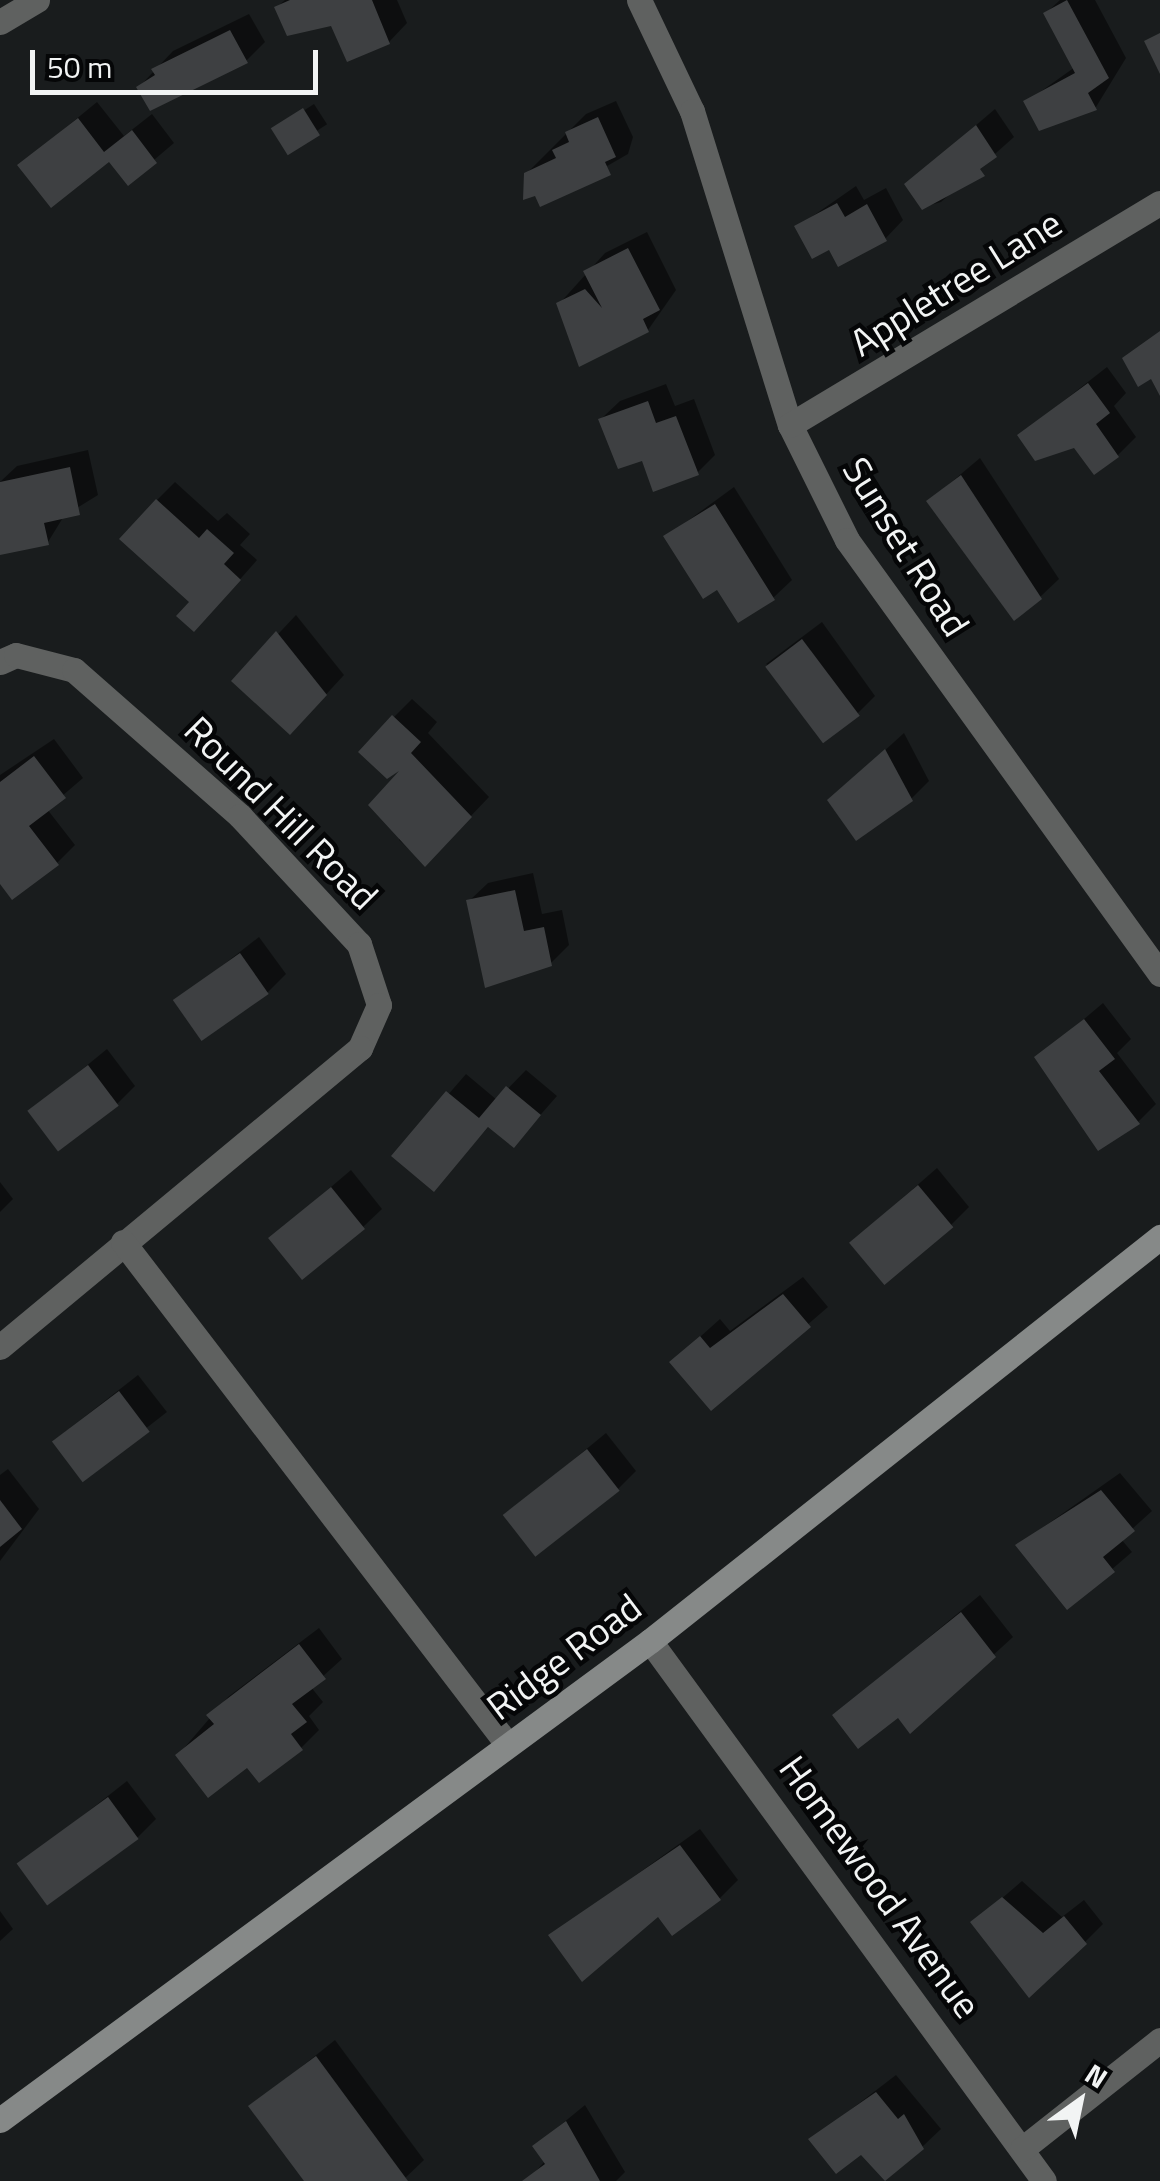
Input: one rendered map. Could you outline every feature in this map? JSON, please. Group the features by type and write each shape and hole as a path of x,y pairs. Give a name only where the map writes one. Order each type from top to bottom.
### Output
{"main road":[{"name":"Ridge Road","path":"0,2120 650,1641 1160,1237"}],"street":[{"path":"0,22 38,0"},
{"name":"Sunset Road","path":"639,0 692,111 790,425 847,540 1160,974"},
{"name":"Appletree Lane","path":"790,425 1160,202"},
{"name":"Round Hill Road","path":"0,662 16,655 74,670 240,816 359,944 379,1005 360,1048 0,1347"},
{"path":"123,1242 508,1746"},
{"name":"Homewood Avenue","path":"650,1641 1044,2181"},
{"path":"1022,2149 1160,2040"}],"building":[{"path":"290,0 372,0 390,44 347,62 331,26 287,36 274,7"},
{"path":"1067,0 1109,78 1088,93 1097,110 1039,131 1023,101 1075,73 1043,13"},
{"path":"230,30 248,63 150,111 136,87 155,75 151,69"},
{"path":"1160,33 1160,74 1144,41"},
{"path":"303,108 320,135 288,155 271,128"},
{"path":"598,117 616,157 605,162 611,175 540,207 535,196 523,200 524,173 556,158 552,150 569,142 565,132"},
{"path":"78,118 104,152 132,130 157,163 128,186 109,162 51,208 17,165"},
{"path":"976,125 997,157 980,169 985,176 922,210 904,184"},
{"path":"837,203 845,217 867,204 887,241 838,267 829,250 812,259 794,226"},
{"path":"628,248 660,310 643,319 649,332 579,367 556,303 585,289 602,308 583,271"},
{"path":"1160,331 1160,396 1151,379 1138,387 1122,358"},
{"path":"1088,383 1110,413 1096,424 1119,457 1094,475 1074,448 1035,461 1017,435"},
{"path":"648,401 656,423 676,416 699,475 653,492 642,461 618,469 598,419"},
{"path":"70,467 80,515 44,523 49,545 0,555 0,482"},
{"path":"961,475 1042,599 1014,621 926,501"},
{"path":"156,499 199,538 207,529 234,553 224,564 241,580 194,632 176,616 189,602 119,539"},
{"path":"715,504 775,600 738,623 717,590 703,599 663,536"},
{"path":"276,631 327,695 290,735 231,681"},
{"path":"802,639 860,716 823,743 765,667"},
{"path":"392,715 421,742 411,753 472,817 425,867 368,805 399,771 387,779 358,752"},
{"path":"885,749 913,801 856,841 827,800"},
{"path":"34,756 66,798 29,826 59,865 12,900 0,884 0,782"},
{"path":"515,890 524,931 544,927 552,966 485,988 466,900"},
{"path":"240,953 269,994 202,1041 173,1000"},
{"path":"1084,1019 1115,1059 1099,1071 1140,1124 1098,1151 1034,1057"},
{"path":"88,1065 119,1106 58,1151 27,1111"},
{"path":"506,1086 541,1115 514,1148 488,1127 434,1192 391,1156 446,1091 479,1118"},
{"path":"918,1185 953,1227 884,1285 849,1243"},
{"path":"331,1187 365,1229 302,1280 268,1238"},
{"path":"783,1294 811,1327 711,1411 669,1362 700,1336 710,1348"},
{"path":"119,1391 150,1432 83,1482 52,1442"},
{"path":"587,1449 620,1491 535,1557 503,1515"},
{"path":"1101,1490 1135,1531 1103,1557 1115,1572 1067,1610 1015,1545"},
{"path":"0,1500 22,1529 0,1547"},
{"path":"961,1612 996,1657 910,1734 898,1718 858,1749 832,1715"},
{"path":"299,1644 326,1679 292,1704 307,1722 291,1734 303,1750 259,1783 247,1768 208,1798 175,1755 214,1724 206,1715"},
{"path":"108,1797 139,1839 47,1905 17,1863"},
{"path":"680,1845 721,1900 672,1936 658,1917 582,1982 548,1935"},
{"path":"1002,1897 1043,1933 1064,1916 1087,1944 1029,1998 970,1922"},
{"path":"316,2056 408,2181 304,2181 248,2106"},
{"path":"876,2092 898,2119 904,2114 924,2149 885,2181 861,2155 836,2174 808,2139"},
{"path":"566,2121 600,2181 522,2181 545,2164 532,2146"}]}
